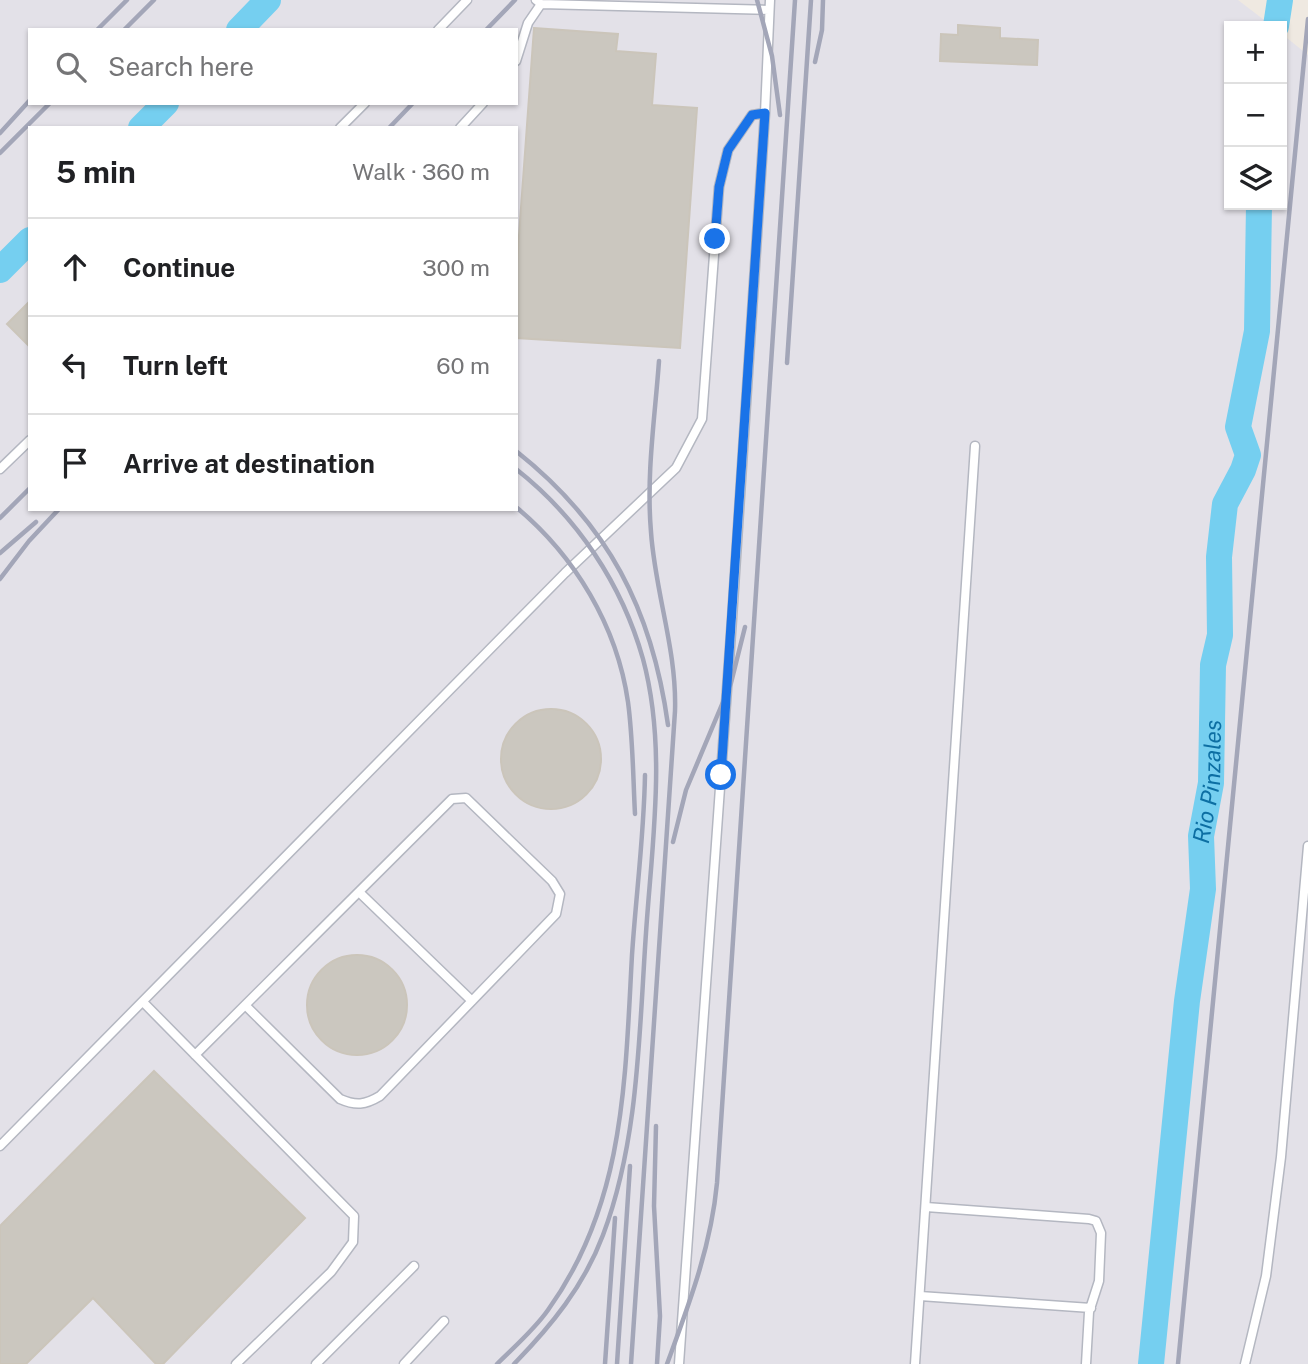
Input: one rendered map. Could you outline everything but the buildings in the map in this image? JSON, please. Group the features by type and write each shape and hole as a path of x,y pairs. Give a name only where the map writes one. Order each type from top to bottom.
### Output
{"lane":[{"path":"440,28 467,0"},
{"path":"679,1364 765,113 770,0"},
{"path":"518,55 538,2 769,10"},
{"path":"342,126 363,105"},
{"path":"462,126 481,105"},
{"path":"0,1146 565,573 676,468 702,419 719,187 728,150 752,115 765,113"},
{"path":"0,470 28,442"},
{"path":"915,1364 975,446"},
{"path":"195,1055 245,1005 359,892 452,799 466,798 552,881 560,894 556,914 380,1096 367,1104 353,1105 340,1099 245,1005"},
{"path":"1245,1364 1266,1276 1308,846"},
{"path":"359,892 472,1001"},
{"path":"143,1002 354,1216 353,1242 331,1272 236,1364"},
{"path":"926,1207 1096,1221 1101,1233 1099,1282 1091,1308 1086,1364"},
{"path":"316,1364 414,1266"},
{"path":"920,1296 1091,1308"},
{"path":"404,1364 444,1321"}],"shaded area":[{"path":"0,0 1238,0 1265,21 1224,21 1224,210 1287,210 1287,38 1308,55 1308,1364 0,1364"}],"waterway":[{"path":"241,28 268,0"},
{"name":"Rio Pinzales","path":"1277,21 1280,0"},
{"path":"143,126 164,105"},
{"name":"Rio Pinzales","path":"1151,1364 1187,1001 1203,889 1201,836 1211,783 1213,665 1220,635 1219,557 1225,504 1248,455 1238,427 1257,331 1259,210"},
{"path":"0,270 28,242"}],"railway":[{"path":"99,28 127,0"},
{"path":"126,28 154,0"},
{"path":"488,28 515,0"},
{"path":"757,0 772,56 780,115"},
{"path":"667,1364 704,1253 717,1183 795,0"},
{"path":"787,363 811,0"},
{"path":"815,62 822,30 823,0"},
{"path":"1178,1364 1308,19"},
{"path":"0,133 28,102"},
{"path":"0,153 48,105"},
{"path":"391,126 411,105"},
{"path":"631,1364 675,711 673,666 653,554 650,511 650,468 659,361"},
{"path":"518,453 576,508 621,572 650,644 661,683 668,725"},
{"path":"514,1364 541,1335 576,1288 595,1254 615,1199 631,1124 639,1047 656,795 650,693 643,659 623,604 610,579 577,530 559,508 518,471"},
{"path":"0,518 28,490"},
{"path":"518,509 557,547 574,570 590,594 614,646 628,702 635,814"},
{"path":"0,579 29,541 57,511"},
{"path":"0,553 36,522"},
{"path":"673,842 686,790 731,683 745,627"},
{"path":"497,1364 548,1310 573,1269 593,1227 607,1184 623,1094 645,775"},
{"path":"656,1126 654,1206 660,1316 657,1364"},
{"path":"617,1364 630,1166"},
{"path":"605,1364 615,1218"}],"route":[{"path":"715,239 719,187 728,150 752,115 765,113 721,775"}]}
